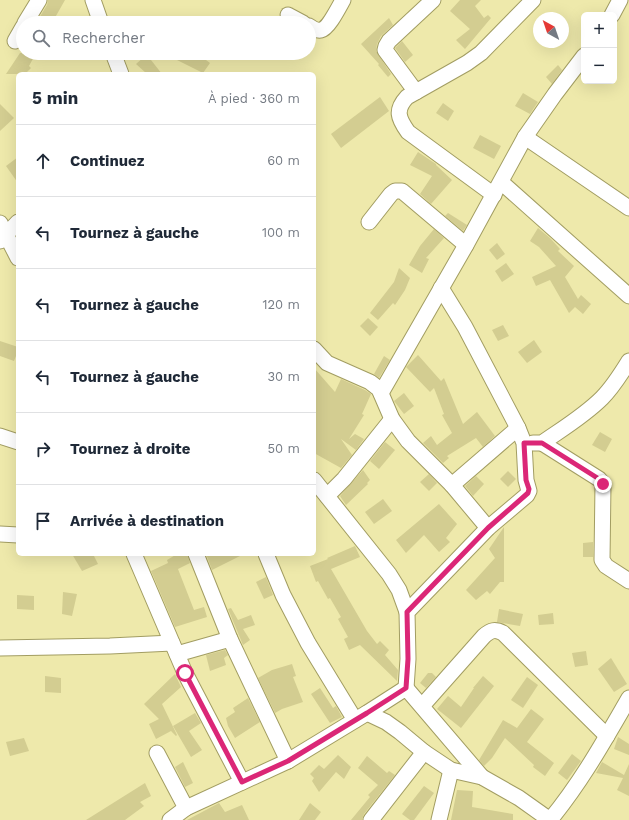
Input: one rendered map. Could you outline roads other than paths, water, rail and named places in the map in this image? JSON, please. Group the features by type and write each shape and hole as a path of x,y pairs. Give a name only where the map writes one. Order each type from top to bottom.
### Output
{"street":[{"path":"29,16 39,0"},
{"path":"93,0 99,16"},
{"path":"316,30 321,30 326,27 343,0"},
{"path":"416,92 385,50 389,41 433,0"},
{"path":"494,195 408,132 402,123 399,114 400,104 407,97 450,74 472,60 533,0"},
{"path":"614,12 620,0"},
{"path":"116,60 120,72"},
{"path":"381,394 502,182 524,137 554,94 581,60"},
{"path":"524,137 629,208"},
{"path":"502,182 629,296"},
{"path":"369,222 391,194 395,191 402,191 466,245"},
{"path":"16,223 2,233 16,255"},
{"path":"407,612 488,528 527,495 529,491 526,480 524,443 518,428 465,327 442,288"},
{"path":"316,351 327,363 370,382 379,389 392,418 408,441 452,485 488,528"},
{"path":"542,443 590,409 603,397 614,384 629,361"},
{"path":"327,496 344,480 392,418"},
{"path":"452,485 518,428"},
{"path":"0,436 16,441"},
{"path":"524,443 542,443 599,479 603,484 602,560 606,566 629,581"},
{"path":"316,482 392,578 399,590 407,612 408,659 406,688 482,777"},
{"path":"0,534 16,534"},
{"path":"135,556 185,673 242,782"},
{"path":"197,556 230,639 288,761"},
{"path":"267,556 283,595 308,643 361,716 386,722 424,752 451,770 482,777 510,792 550,820 568,798 586,771 629,698"},
{"path":"422,706 484,636 490,631 496,630 503,633 606,736"},
{"path":"0,648 110,646 174,648 230,639"},
{"path":"170,820 186,808 288,761 406,688"},
{"path":"371,820 424,752"},
{"path":"157,753 186,808"},
{"path":"439,820 451,770"}]}
